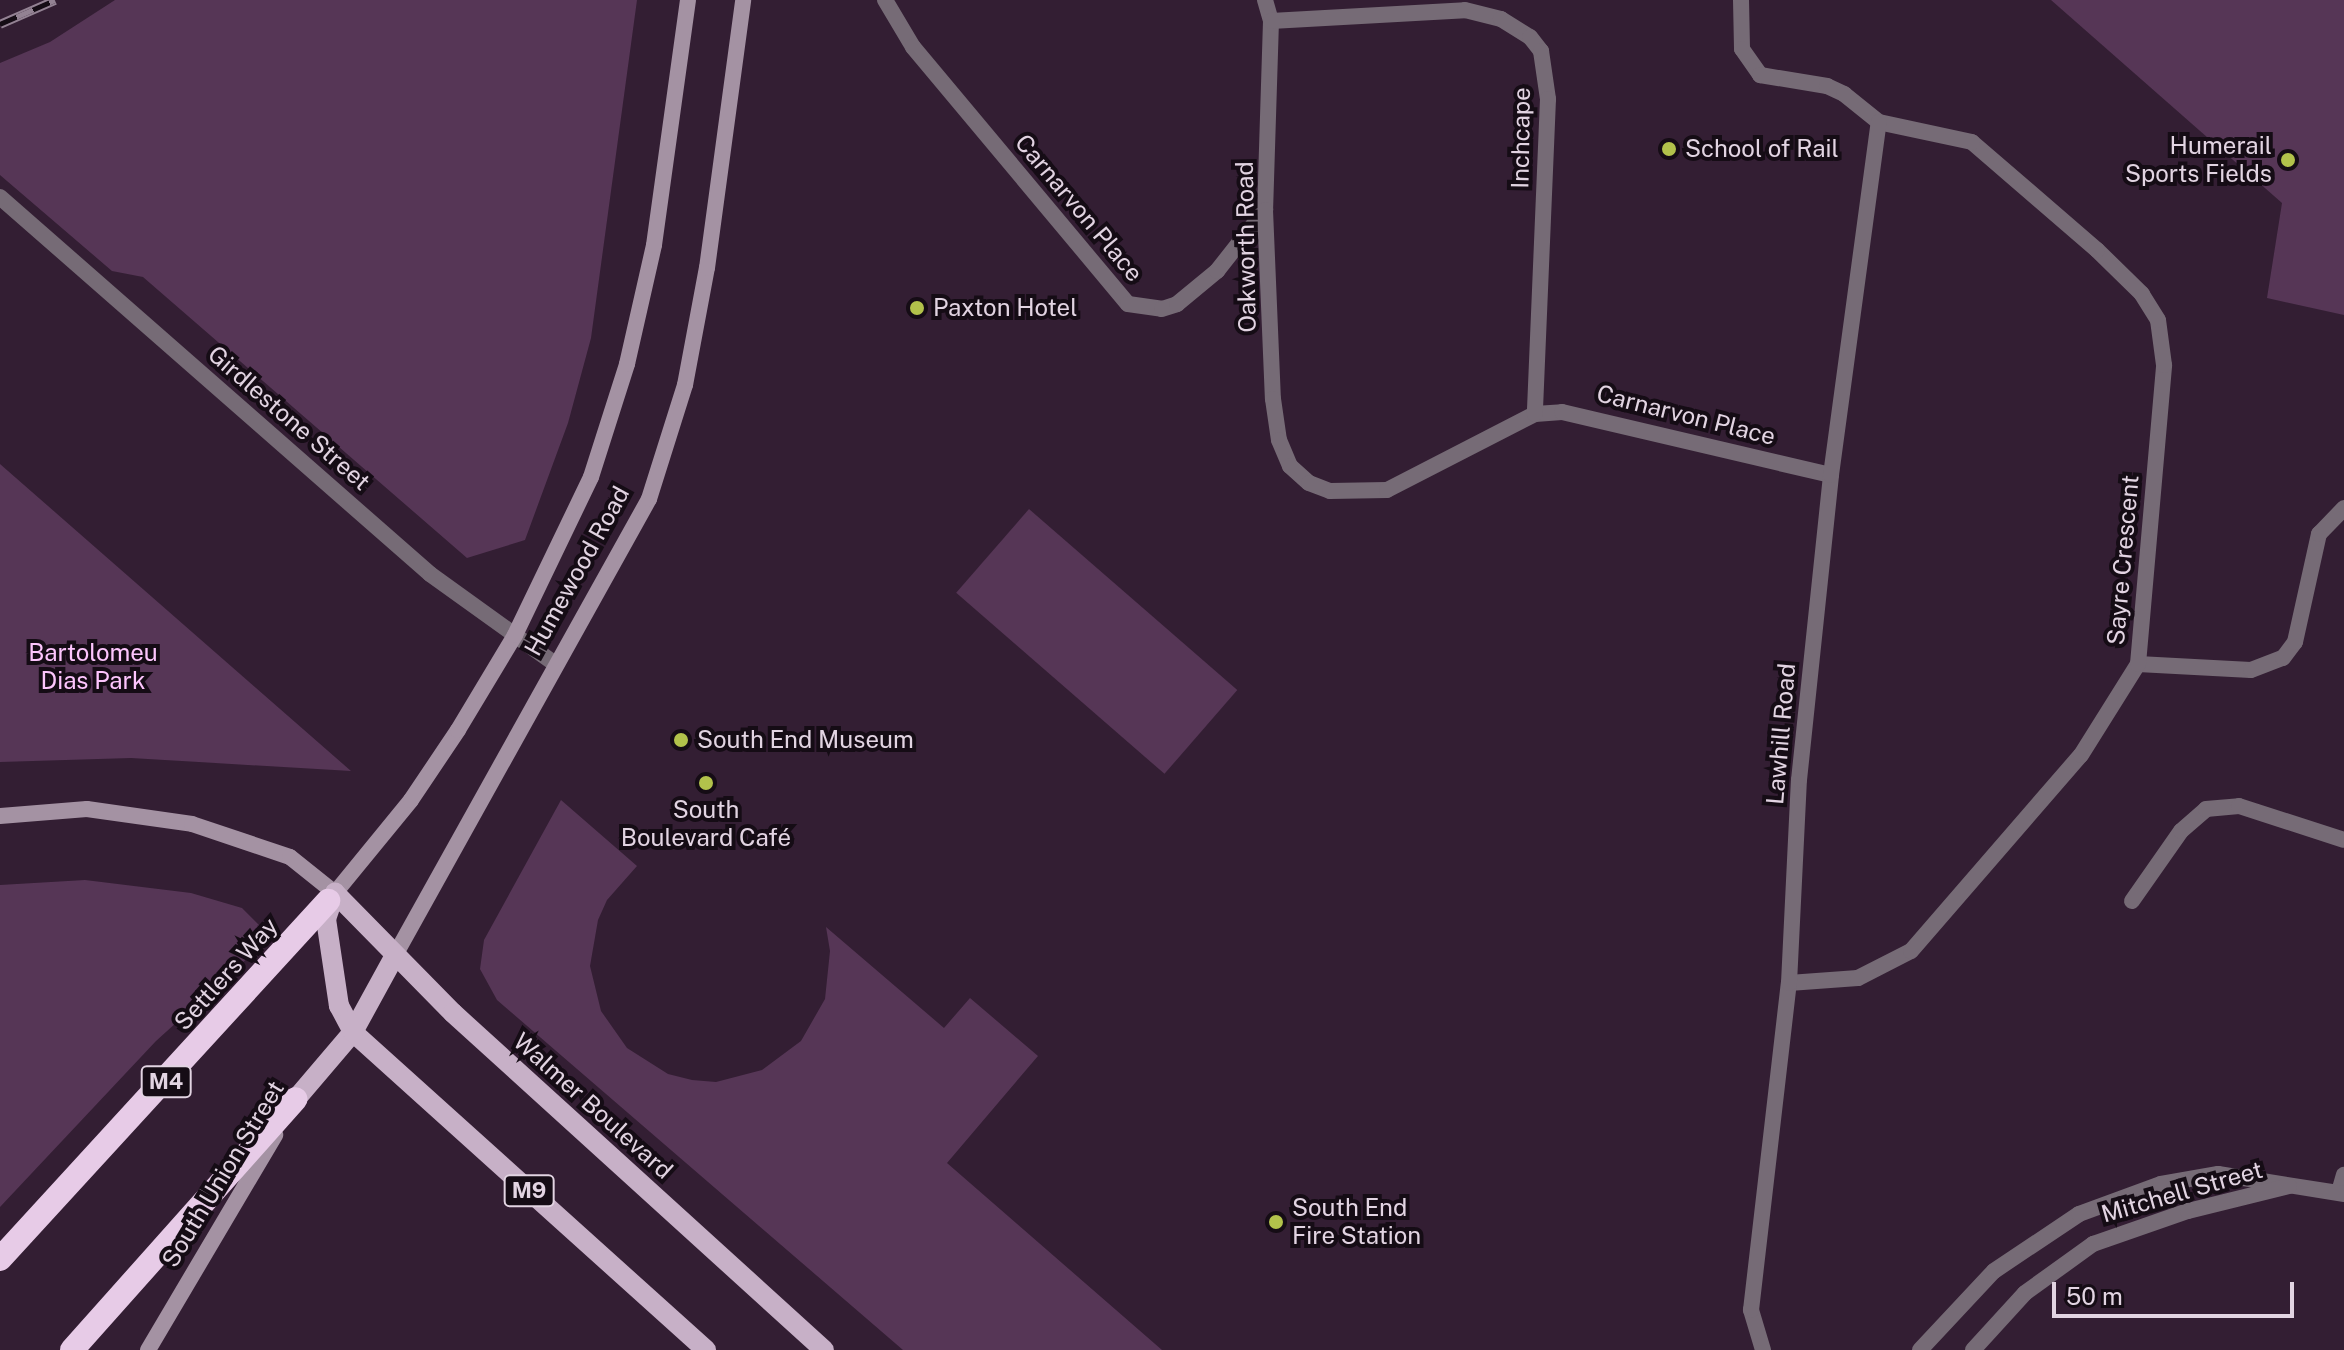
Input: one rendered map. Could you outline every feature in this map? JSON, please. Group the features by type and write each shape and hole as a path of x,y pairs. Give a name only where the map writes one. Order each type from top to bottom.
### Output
{"highway":[{"name":"Settlers Way","path":"0,1259 331,897"},
{"path":"72,1350 296,1099"}],"main road":[{"name":"Humewood Road","path":"331,897 419,788 515,635 591,477 627,364 654,245 688,0"},
{"name":"Humewood Road","path":"353,1032 554,663 649,499 685,385 707,268 743,0"},
{"path":"0,816 87,809 192,824 290,857 331,897"},
{"name":"Walmer Boulevard","path":"331,897 824,1350"},
{"name":"M9","path":"331,897 339,1006 353,1032 706,1350"},
{"name":"South Union Street","path":"148,1350 296,1099 353,1032"}],"street":[{"name":"Carnarvon Place","path":"885,0 913,47 1128,304 1162,309 1177,304 1217,271 1265,210"},
{"name":"Oakworth Road","path":"1265,0 1271,21 1265,210 1279,440 1290,466 1309,483"},
{"path":"1741,0 1742,49 1760,75 1827,86 1844,94 1879,122"},
{"name":"Inchcape","path":"1271,21 1465,5 1501,19 1530,37 1541,51 1547,78 1535,414"},
{"name":"Lawhill Road","path":"1763,1350 1751,1310 1789,983 1799,780 1831,475 1879,122"},
{"name":"Sayre Crescent","path":"1789,983 1858,978 1911,951 2081,755 2138,664 2164,365 2158,320 2142,294 2097,250 1972,142 1879,122"},
{"name":"Girdlestone Street","path":"0,197 430,574 554,663"},
{"name":"Carnarvon Place","path":"1309,483 1330,491 1387,490 1535,414 1588,415 1831,475"},
{"path":"2138,664 2251,670 2283,658 2295,642 2319,534 2344,508"},
{"path":"2132,901 2181,831 2206,809 2239,806 2344,840"},
{"name":"Mitchell Street","path":"1920,1350 1994,1271 2079,1214 2161,1184 2218,1174 2303,1183 2342,1193"},
{"path":"2342,1193 2344,1175"},
{"name":"Mitchell Street","path":"1973,1350 2025,1293 2093,1244 2188,1211 2303,1183"}],"green space":[{"path":"115,0 637,0 591,338 568,423 525,540 467,558 143,277 112,271 0,175 0,63 50,42"},
{"name":"Humerail Sports Fields","path":"2051,0 2344,0 2344,315 2267,298 2282,203"},
{"name":"Bartolomeu Dias Park","path":"0,464 351,771 131,758 0,762"},
{"path":"1029,509 1237,690 1164,774 956,593"},
{"path":"561,800 637,866 607,900 598,920 590,966 601,1011 627,1048 668,1074 692,1080 716,1082 762,1070 801,1041 825,999 830,951 826,927 944,1028 970,998 1038,1056 947,1163 1162,1350 903,1350 497,1000 480,969 484,940"},
{"path":"85,880 191,893 242,908 259,925 260,947 156,1041 0,1207 0,885"}],"railway":[{"path":"0,24 55,0"}],"place":[{"name":"School of Rail","path":"1669,149"},
{"name":"Humerail Sports Fields","path":"2288,160"},
{"name":"Paxton Hotel","path":"917,308"},
{"name":"South End Museum","path":"681,740"},
{"name":"South Boulevard Café","path":"706,783"},
{"name":"South End Fire Station","path":"1276,1222"}]}
